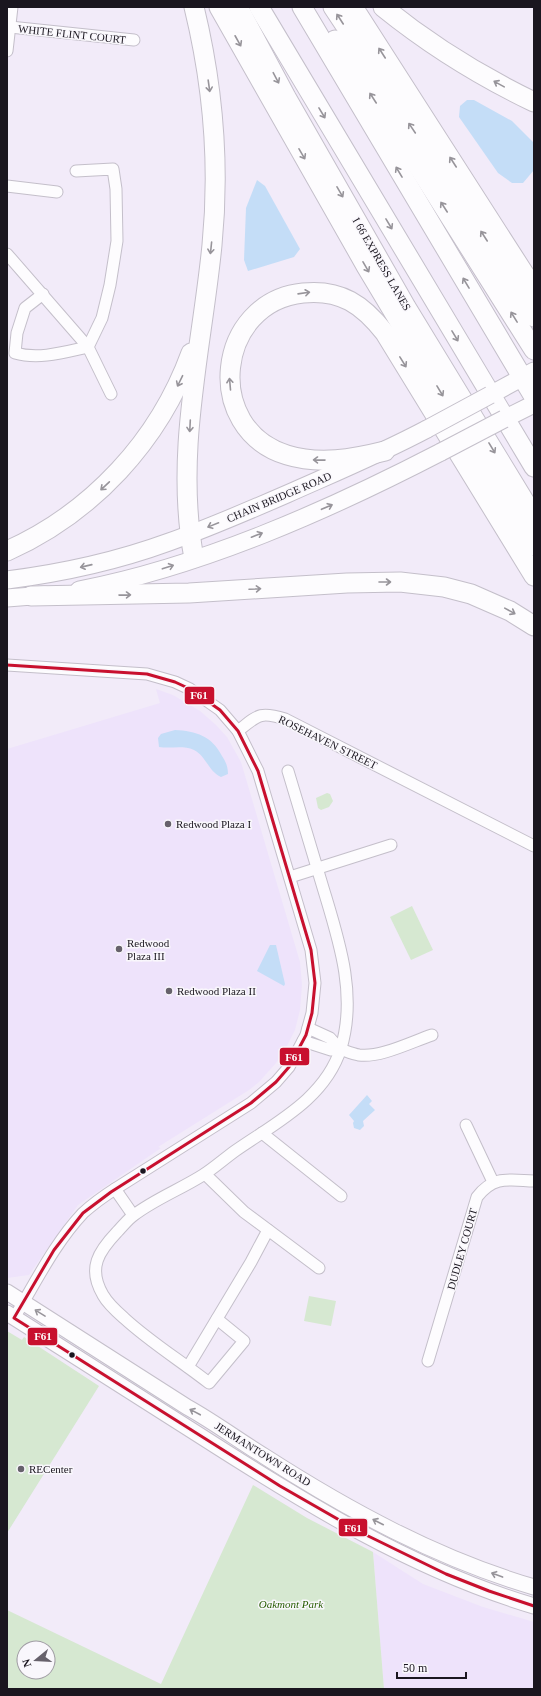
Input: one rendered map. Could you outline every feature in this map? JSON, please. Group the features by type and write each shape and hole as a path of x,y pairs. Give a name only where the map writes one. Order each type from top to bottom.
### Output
{"highway":[{"path":"194,7 207,73 215,140 215,210 191,408 188,489 190,534 194,558"},
{"path":"219,7 366,266 534,546"},
{"name":"I 66 EXPRESS LANES","path":"238,7 286,97 406,307 534,517"},
{"path":"259,7 534,468"},
{"path":"302,7 524,371 534,397"},
{"path":"313,7 409,152 534,350"},
{"path":"332,7 456,193 534,317"},
{"path":"353,7 534,289"},
{"path":"383,7 410,28 464,65 510,91 534,102"},
{"path":"385,451 344,459 318,460 299,458 274,450 250,432 235,407 229,379 230,363 234,346 240,334 254,317 269,304 291,295 310,292 326,292 339,295 354,302 374,319 389,339 534,576"},
{"path":"7,551 58,523 93,496 122,468 146,439 169,402 188,361 203,318"},
{"path":"30,596 189,593 346,583 400,582 444,587 471,594 497,604 534,626"}],"main road":[{"name":"CHAIN BRIDGE ROAD","path":"7,580 51,574 98,564 148,549 190,534 385,451 427,429 486,387 524,371"},
{"path":"7,598 70,591 102,585 157,570 249,538 337,503 534,404"},
{"name":"JERMANTOWN ROAD","path":"7,1292 264,1456 349,1507 412,1540 442,1553 534,1587"},
{"name":"JERMANTOWN ROAD","path":"11,1316 239,1461 334,1518 422,1564 484,1589 534,1606"}],"street":[{"path":"7,51 12,7"},
{"name":"WHITE FLINT COURT","path":"10,27 134,40"},
{"path":"43,294 26,308 17,332 15,353 24,355 55,354 88,346 102,318 110,285 117,241 116,188 113,169 76,171"},
{"path":"7,186 56,192"},
{"path":"7,254 88,346 111,394"},
{"path":"7,665 134,672 161,677 185,686 202,696 220,710 238,730 258,771 311,950 315,971 315,993 308,1028 289,1067 263,1094 95,1202 72,1226 58,1244 24,1303 11,1316"},
{"name":"ROSEHAVEN STREET","path":"238,730 256,717 265,714 285,719 534,846"},
{"path":"217,1319 244,1341 210,1383 136,1329 108,1303 102,1293 95,1271 98,1257 103,1247 133,1215 205,1174 233,1152 286,1118 312,1095 329,1075 340,1049 347,1017 347,996 344,969 337,937 288,771"},
{"path":"290,877 391,845"},
{"path":"308,1028 330,1038 340,1049"},
{"path":"303,1041 331,1050 340,1049 359,1055 386,1052 432,1035"},
{"path":"466,1125 493,1182 502,1180 534,1181"},
{"path":"262,1133 341,1196"},
{"path":"205,1174 244,1212 319,1268"},
{"name":"DUDLEY COURT","path":"428,1361 473,1207 477,1197 493,1182"},
{"path":"114,1189 133,1215"},
{"path":"188,1367 251,1262 268,1230"}],"shaded area":[{"path":"156,689 173,695 200,711 227,737 241,762 300,962 302,985 300,1010 295,1030 284,1052 259,1082 249,1090 158,1147 161,1148 78,1205 29,1275 7,1278 7,749 160,703"},
{"path":"373,1552 423,1584 483,1607 534,1622 534,1689 384,1689"}],"green space":[{"path":"327,793 330,794 333,801 329,807 321,810 318,808 316,798"},
{"path":"412,906 433,950 411,960 390,917"},
{"path":"309,1296 336,1301 331,1326 304,1321"},
{"path":"7,1331 22,1340 24,1337 99,1386 7,1533"},
{"name":"Oakmont Park","path":"253,1485 307,1518 373,1552 384,1689 7,1689 7,1610 161,1684"}],"water":[{"path":"467,100 474,100 512,121 534,143 534,170 523,183 512,183 498,173 459,117 460,106"},
{"path":"257,180 265,186 300,249 294,257 248,271 244,260 246,208"},
{"path":"175,730 196,733 208,739 218,749 226,762 228,774 221,777 217,775 213,772 202,756 194,750 186,748 159,747 158,738 161,734"},
{"path":"270,945 276,945 285,984 284,986 257,971"},
{"path":"367,1095 372,1101 369,1104 375,1110 363,1121 364,1126 360,1130 354,1128 354,1121 349,1115"}],"transit line":[{"name":"F61","path":"7,665 147,674 175,682 190,689 220,710 238,731 258,771 311,950 315,983 312,1013 306,1035 289,1067 276,1082 251,1103 111,1192 83,1213 54,1250 14,1318 280,1486 362,1533 446,1574 489,1591 534,1606"}],"place":[{"name":"Redwood Plaza I","path":"168,824"},
{"name":"Redwood Plaza III","path":"119,949"},
{"name":"Redwood Plaza II","path":"169,991"},
{"name":"RECenter","path":"21,1469"}]}
